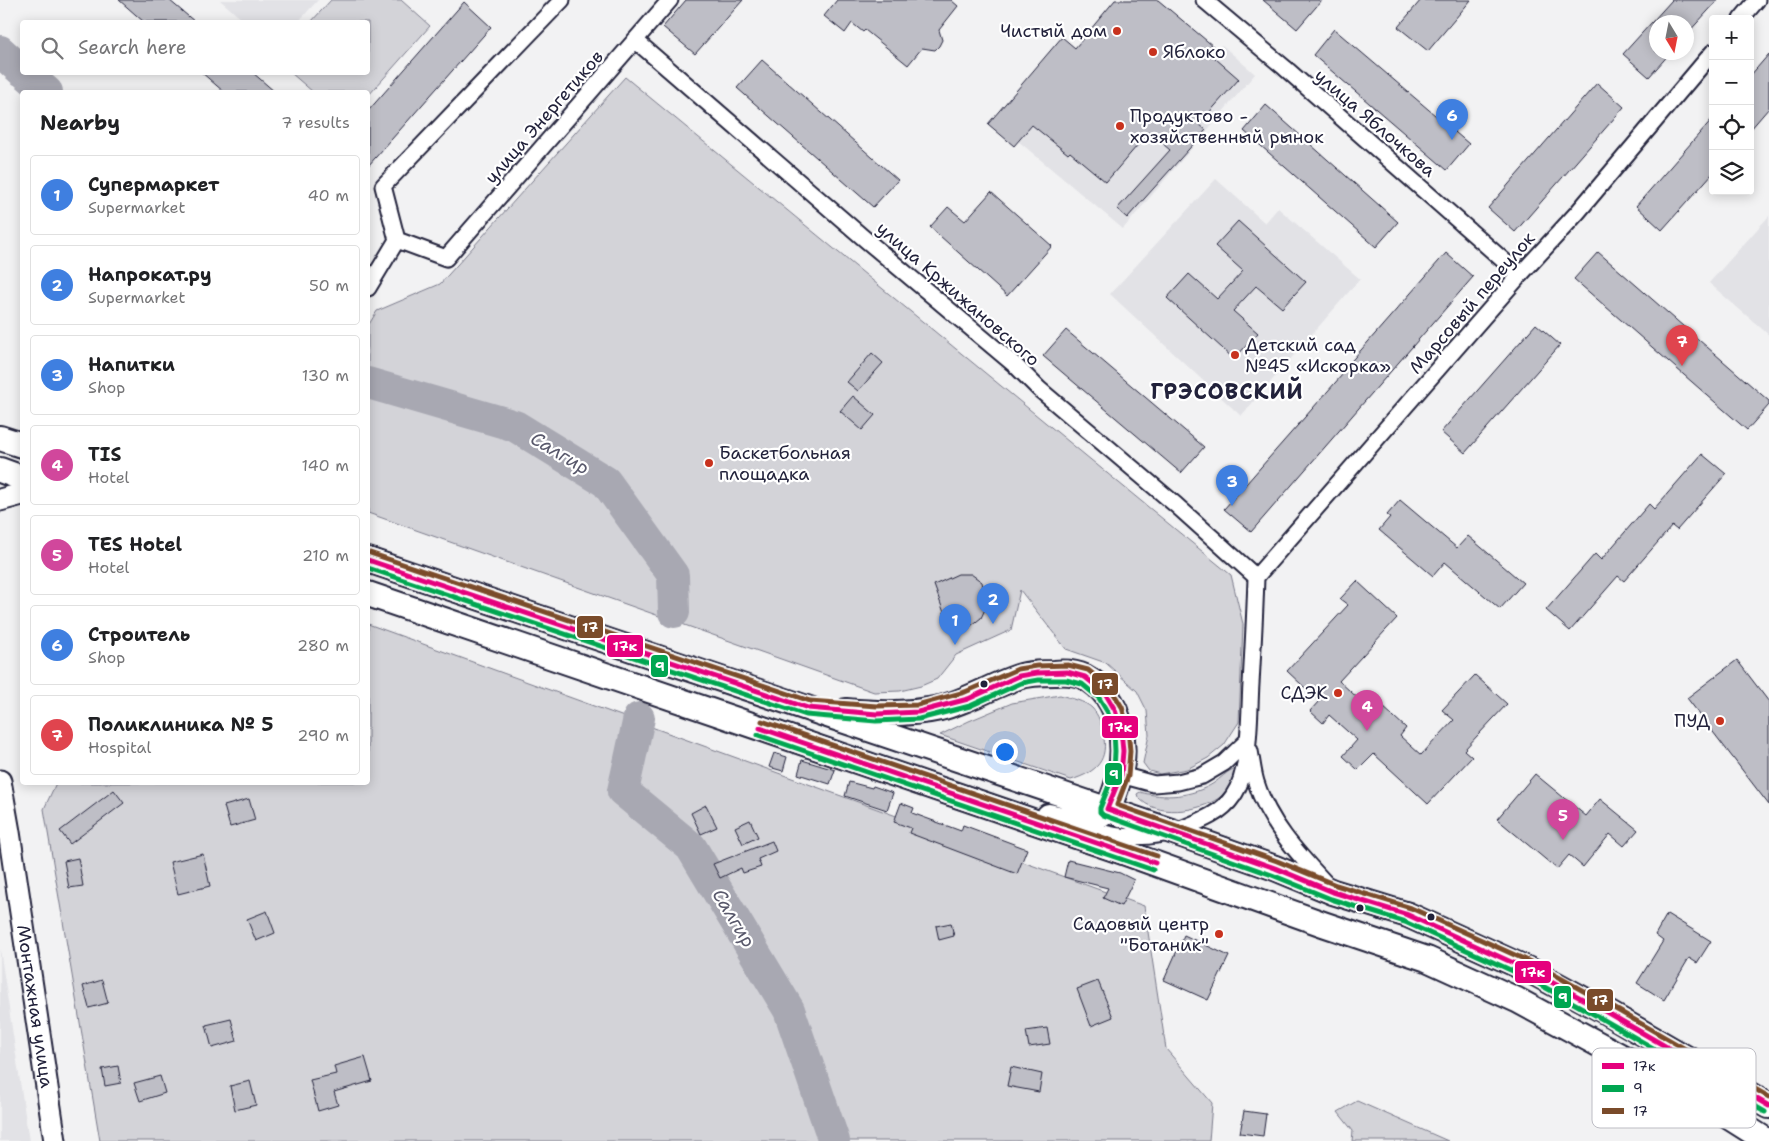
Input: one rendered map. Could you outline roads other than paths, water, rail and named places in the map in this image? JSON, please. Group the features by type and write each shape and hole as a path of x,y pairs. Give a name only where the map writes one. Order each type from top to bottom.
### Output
{"main road":[{"path":"0,438 20,444"},
{"path":"0,470 20,477"},
{"path":"370,561 1107,809 1275,868 1333,892 1408,915 1531,971 1669,1048"},
{"path":"370,595 1123,852 1323,924 1427,959 1518,1000 1606,1048"},
{"path":"808,708 877,714 918,712 968,699 1019,676 1036,673 1067,672 1084,677 1105,693 1115,710 1121,730 1123,751 1120,775 1107,809 1098,816 1088,820 1055,818 919,782"},
{"path":"1756,1098 1769,1106"},
{"path":"1746,1128 1767,1141"}],"street":[{"path":"370,285 397,240 383,186 562,0"},
{"name":"улица Энергетиков","path":"397,240 446,258 670,0"},
{"name":"улица Яблочкова","path":"1204,0 1285,68 1520,275"},
{"path":"1744,15 1757,0"},
{"name":"улица Кржижановского","path":"635,40 866,240 1016,366 1256,577"},
{"name":"Марсовый переулок","path":"1256,577 1520,275 1577,213 1709,57"},
{"path":"0,500 20,495"},
{"path":"1055,818 1112,836 1129,838 1174,832 1218,811 1233,796 1242,777 1248,740 1256,577"},
{"path":"1120,775 1154,784 1178,782 1202,776 1224,763 1248,740"},
{"path":"1248,740 1256,782 1279,831 1333,892"},
{"name":"Монтажная улица","path":"0,781 55,1141"}],"waterway":[{"name":"Салгир","path":"0,51 20,69"},
{"name":"Салгир","path":"27,75 45,90"},
{"name":"Салгир","path":"370,384 515,426 606,482 673,575 674,612"},
{"name":"Салгир","path":"639,718 623,791 691,847 789,1010 834,1141"}],"place":[{"name":"Чистый дом","path":"1117,31"},
{"name":"Яблоко","path":"1153,52"},
{"name":"Продуктово - хозяйственный рынок","path":"1120,126"},
{"name":"Строитель","path":"1452,140"},
{"name":"Детский сад №45 «Искорка»","path":"1235,355"},
{"name":"Поликлиника № 5","path":"1682,366"},
{"name":"Баскетбольная площадка","path":"709,463"},
{"name":"Напитки","path":"1232,506"},
{"name":"Напрокат.ру","path":"993,624"},
{"name":"Супермаркет","path":"955,645"},
{"name":"СДЭК","path":"1338,693"},
{"name":"ПУД","path":"1720,721"},
{"name":"TIS","path":"1367,731"},
{"name":"TES Hotel","path":"1563,840"},
{"name":"Садовый центр \"Ботаник\"","path":"1219,934"}],"district":[{"name":"ГРЭСОВСКИЙ","path":"1227,391"}]}
